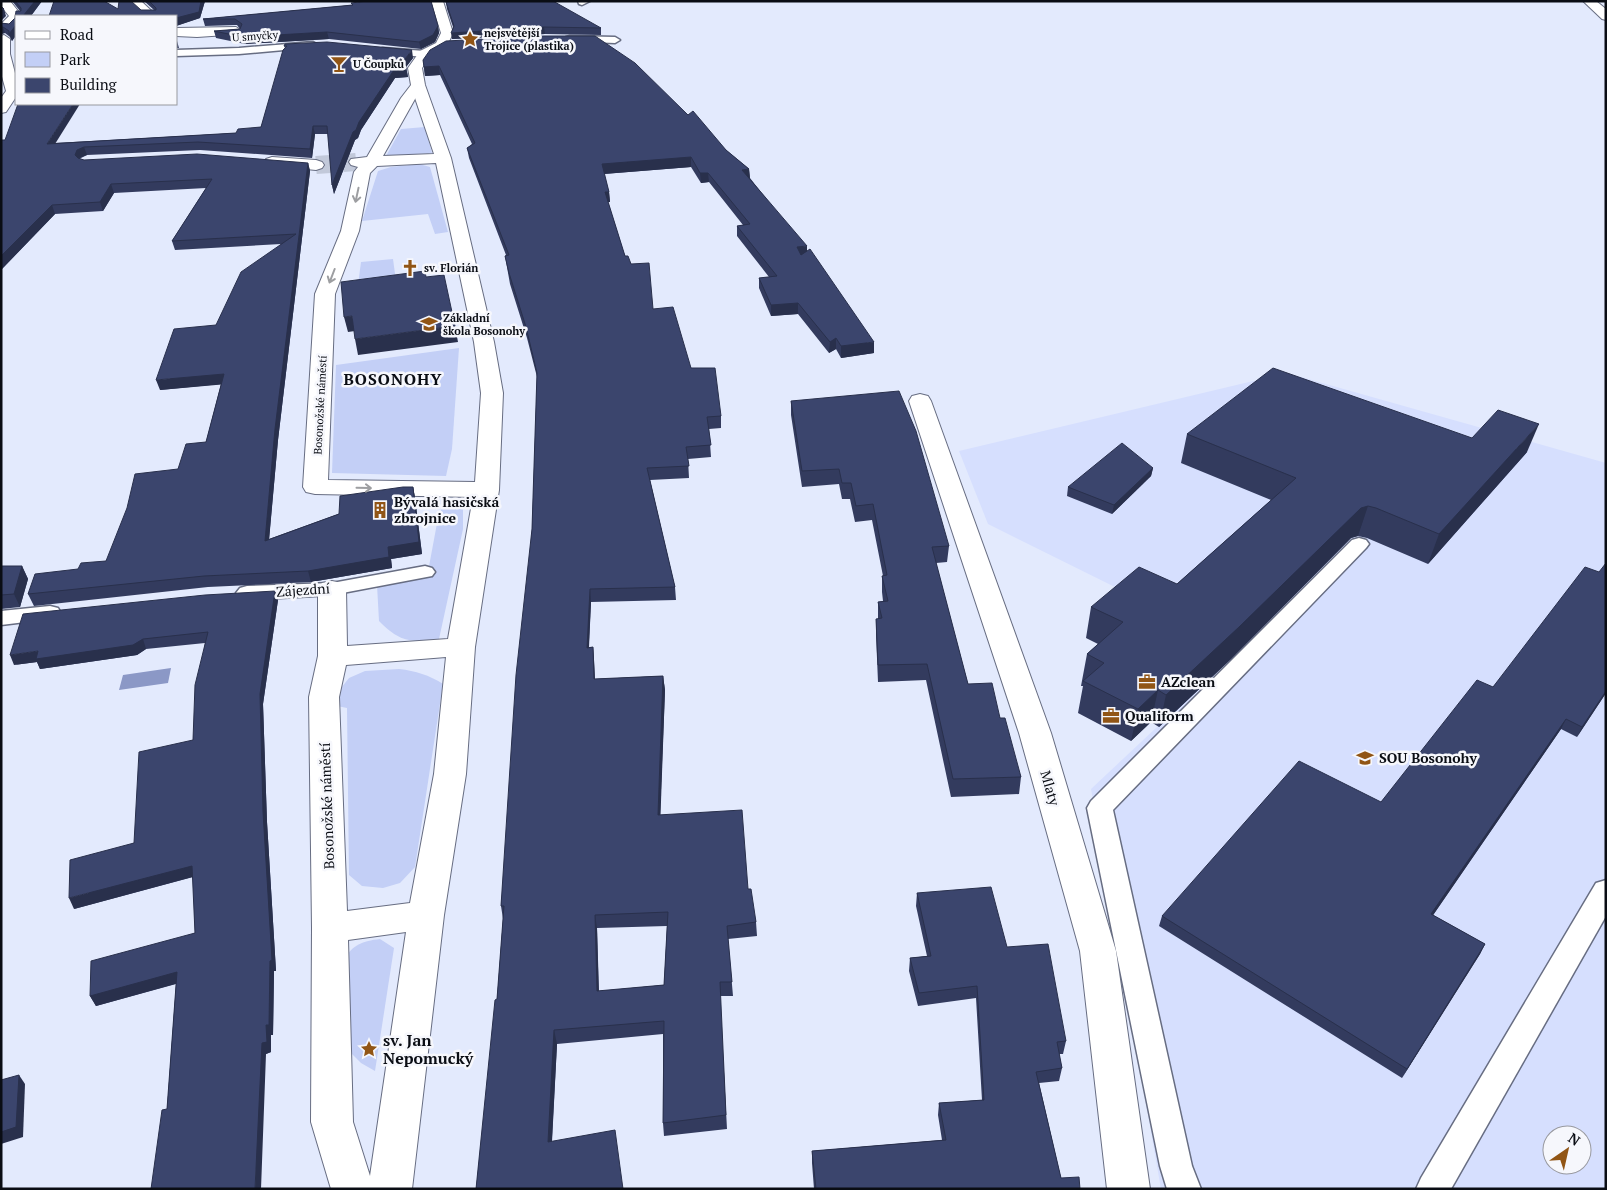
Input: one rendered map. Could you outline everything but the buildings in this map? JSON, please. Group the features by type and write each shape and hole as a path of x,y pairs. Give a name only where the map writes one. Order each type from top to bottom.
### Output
{"street":[{"path":"4,1 15,16"},
{"path":"134,1 150,15"},
{"path":"1589,1 1606,16"},
{"path":"390,1189 426,915 450,774 460,647 487,490 492,393 482,333 443,158 418,85 415,68 439,48 447,33 441,3"},
{"path":"3,105 13,91 3,54 8,32 15,19"},
{"path":"178,32 236,31"},
{"name":"Bosonožské náměstí","path":"418,85 364,162 350,231 325,294 315,487 487,490"},
{"path":"364,162 443,158"},
{"path":"258,161 316,165"},
{"name":"Mlaty","path":"920,401 1035,733 1098,951 1129,1189"},
{"name":"Bosonožské náměstí","path":"332,588 333,656 324,697 330,928 332,1122 353,1189"},
{"path":"333,656 460,647"},
{"path":"330,928 426,915"}],"lane":[{"path":"582,2 586,1"},
{"path":"555,39 615,40"},
{"name":"U smyčky","path":"178,53 321,45"},
{"path":"372,49 439,48"},
{"path":"1184,1189 1176,1166 1100,808 1359,544"},
{"name":"Zájezdní","path":"227,594 332,588 425,572"},
{"path":"1,618 70,611"},
{"path":"1433,1189 1606,891"}],"shaded area":[{"name":"SOU Bosonohy","path":"1287,373 1606,463 1606,1189 1161,1189 1091,789 1240,649 988,524 959,451"},
{"path":"171,668 168,683 119,690 123,675"}],"green space":[{"path":"425,127 432,153 386,156 401,129"},
{"path":"419,164 430,167 448,232 435,234 428,214 362,221 378,171 391,167"},
{"path":"393,259 396,281 358,285 361,262"},
{"path":"459,348 452,449 446,476 332,473 336,365"},
{"path":"444,503 463,504 463,529 439,639 413,641 393,633 379,621 377,585 427,577 438,518"},
{"path":"399,669 422,674 443,684 415,867 400,883 383,888 362,886 349,875 347,708 337,706 334,697 349,678 365,671"},
{"path":"380,939 394,948 375,1071 361,1063 347,1049 344,959 359,944"}],"tunnel":[{"path":"316,165 356,162"}],"place":[{"name":"nejsvětější Trojice (plastika)","path":"470,39"},
{"name":"U Čoupků","path":"339,64"},
{"name":"sv. Florián","path":"410,268"},
{"name":"Základní škola Bosonohy","path":"429,324"},
{"name":"Bývalá hasičská zbrojnice","path":"380,510"},
{"name":"AZclean","path":"1147,682"},
{"name":"Qualiform","path":"1111,716"},
{"name":"SOU Bosonohy","path":"1365,758"},
{"name":"sv. Jan Nepomucký","path":"369,1049"}],"district":[{"name":"BOSONOHY","path":"393,379"}]}
